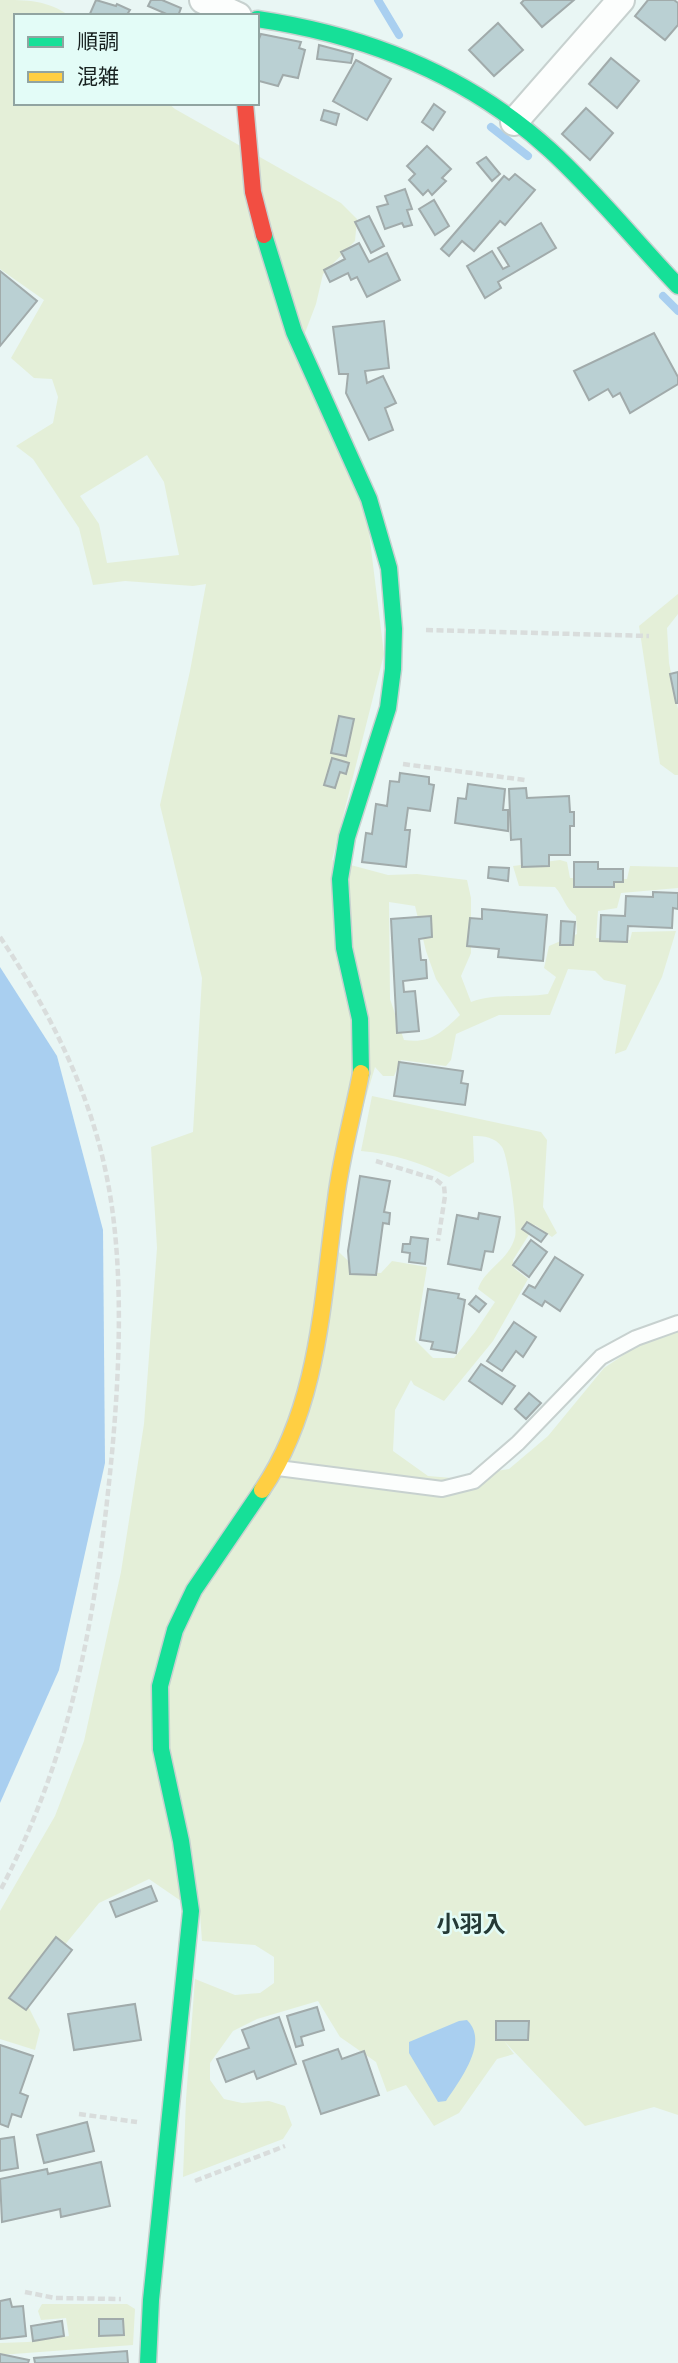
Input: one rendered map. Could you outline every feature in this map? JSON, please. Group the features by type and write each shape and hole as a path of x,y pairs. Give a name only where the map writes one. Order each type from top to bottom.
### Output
{"street":[{"path":"203,0 234,14"},
{"path":"514,122 621,0"},
{"path":"259,19 293,22 383,49 440,74 495,107 549,149 678,286"},
{"path":"148,2363 151,2300 191,1911 181,1840 162,1749 160,1686 175,1630 194,1590 277,1468 300,1414 318,1341 336,1195 363,1066 360,1019 344,948 340,879 346,837 388,708 393,669 394,629 389,568 377,521 294,332 271,263 253,192 245,105"}],"lane":[{"path":"277,1468 442,1489 474,1481 518,1443 601,1357 636,1338 678,1323"}],"path":[{"path":"394,629 649,636"},
{"path":"371,760 526,780"},
{"path":"0,937 27,977 62,1044 92,1118 112,1211 117,1321 117,1392 108,1494 95,1598 82,1666 57,1754 34,1821 0,1891"},
{"path":"345,1155 392,1164 435,1179 444,1186 438,1241"},
{"path":"79,2114 170,2126"},
{"path":"163,2193 285,2146"},
{"path":"24,2292 55,2298 151,2300"}],"green space":[{"path":"0,0 37,2 66,14 14,14 14,105 170,105 341,203 357,219 355,241 323,274 316,304 303,338 368,524 384,654 332,860 388,875 417,874 467,880 471,898 471,953 461,976 471,1002 548,994 556,977 544,968 549,946 577,934 576,916 569,910 555,887 519,886 513,866 560,860 567,862 570,878 627,879 630,866 678,867 678,888 621,893 617,908 598,911 596,938 630,940 632,932 676,931 662,977 626,1050 615,1054 626,985 604,980 595,971 568,969 550,1015 499,1015 456,1034 451,1060 446,1066 401,1060 394,1076 383,1076 375,1067 324,1238 360,1272 381,1273 392,1261 427,1267 415,1340 433,1358 454,1358 495,1302 478,1289 512,1246 515,1237 514,1206 504,1153 502,1147 493,1139 473,1136 474,1162 449,1177 406,1160 361,1151 372,1096 541,1132 547,1140 543,1207 557,1233 552,1237 535,1225 513,1260 514,1268 528,1279 493,1341 444,1401 414,1385 411,1380 395,1410 393,1451 428,1476 452,1478 509,1469 548,1436 604,1368 643,1342 678,1331 678,2115 654,2107 585,2126 504,2041 514,2054 497,2059 459,2113 434,2126 406,2085 387,2092 376,2062 340,2037 318,2001 257,2019 233,2031 210,2063 210,2080 224,2099 242,2103 269,2101 285,2106 292,2125 283,2139 183,2177 195,1979 235,1995 260,1993 274,1983 274,1957 255,1945 202,1941 200,1914 149,1879 99,1903 23,1996 40,2030 35,2050 0,2039 0,1911 55,1816 84,1741 121,1572 144,1424 157,1248 151,1147 193,1132 202,978 160,805 206,584 193,586 125,581 93,585 79,528 33,459 16,446 53,423 58,397 52,379 34,378 11,358 44,300 0,269","holes":["147,455 164,482 179,555 107,563 99,524 80,496","389,902 415,906 436,979 460,1015 435,1035 413,1041 404,1040 390,999"]},
{"path":"678,594 678,614 667,628 669,663 678,709 678,775 675,775 660,764 639,626"},
{"path":"42,2304 127,2304 135,2309 133,2345 0,2355 0,2343 69,2336 66,2318 41,2320 38,2311"}],"water":[{"path":"0,967 57,1056 103,1230 105,1463 59,1670 0,1803"},
{"path":"467,2020 473,2029 474,2050 446,2101 438,2102 409,2053 409,2042"}],"building":[{"path":"96,0 130,10 130,14 90,14"},
{"path":"151,0 162,0 181,8 179,14 166,14 148,6"},
{"path":"524,0 574,0 542,27 521,3"},
{"path":"648,0 674,0 678,3 678,25 665,40 635,16"},
{"path":"498,23 523,50 494,76 469,50"},
{"path":"261,34 301,42 299,48 305,50 298,78 283,75 278,86 259,81"},
{"path":"319,45 353,54 351,63 317,59"},
{"path":"611,58 639,81 617,108 589,84"},
{"path":"356,60 391,79 367,120 333,101"},
{"path":"434,104 445,112 433,130 422,122"},
{"path":"586,108 613,133 590,160 562,134"},
{"path":"324,110 339,114 336,125 321,120"},
{"path":"427,146 451,169 442,178 446,181 432,195 428,190 423,195 409,180 415,174 407,166"},
{"path":"486,157 500,174 492,181 477,163"},
{"path":"515,174 535,190 505,225 500,221 474,251 462,241 449,256 441,249 504,176 509,180"},
{"path":"405,189 412,209 407,210 412,225 404,227 402,223 385,229 377,207 388,204 385,196"},
{"path":"434,200 449,226 435,235 419,209"},
{"path":"369,216 384,246 371,253 355,222"},
{"path":"541,223 556,248 498,282 501,288 485,298 467,266 492,251 503,269 509,266 498,248"},
{"path":"359,243 369,262 387,253 400,280 367,297 357,277 351,280 348,273 330,282 324,270 345,259 341,252"},
{"path":"0,271 37,301 0,346"},
{"path":"384,321 389,368 365,371 367,383 383,376 396,403 385,408 393,430 369,440 346,393 348,374 339,374 333,327"},
{"path":"654,333 678,377 678,384 630,413 620,393 613,397 608,389 589,400 574,371"},
{"path":"678,672 678,703 676,703 670,674"},
{"path":"339,716 354,719 346,756 331,753"},
{"path":"332,758 349,763 346,774 340,772 335,788 324,785"},
{"path":"400,773 429,777 429,784 434,785 430,811 408,808 405,830 410,830 406,867 362,862 366,833 372,834 376,804 387,806 390,781 399,782"},
{"path":"468,784 505,789 503,810 508,810 508,831 455,823 458,798 466,799"},
{"path":"526,788 527,798 569,796 570,812 574,812 574,826 570,826 570,855 549,855 549,866 522,867 521,839 511,840 509,789"},
{"path":"574,862 598,862 598,869 623,869 623,882 614,882 614,887 574,887"},
{"path":"489,867 509,868 508,881 488,878"},
{"path":"653,892 678,893 678,909 673,908 672,928 628,926 627,942 600,941 601,915 625,916 626,896 653,897"},
{"path":"482,909 547,915 543,961 498,957 499,949 467,946 470,918 482,919"},
{"path":"431,916 432,937 419,939 421,960 426,960 427,978 403,981 404,992 415,991 419,1031 397,1033 391,919"},
{"path":"561,921 575,922 573,945 560,945"},
{"path":"399,1062 463,1071 461,1083 468,1084 465,1105 394,1096"},
{"path":"360,1176 390,1181 384,1212 390,1213 389,1224 383,1223 376,1275 350,1274 348,1251"},
{"path":"479,1213 500,1217 493,1252 485,1251 481,1270 448,1264 457,1215 478,1219"},
{"path":"527,1222 547,1234 541,1242 522,1229"},
{"path":"411,1237 428,1239 425,1264 409,1262 410,1253 402,1252 403,1244 410,1244"},
{"path":"531,1240 547,1252 529,1277 513,1265"},
{"path":"555,1257 583,1275 560,1311 545,1301 542,1306 523,1294 529,1285 535,1288"},
{"path":"428,1289 459,1294 458,1298 465,1300 456,1353 431,1349 433,1342 420,1340"},
{"path":"476,1296 486,1304 479,1312 469,1304"},
{"path":"514,1322 536,1337 523,1357 516,1351 502,1371 487,1361"},
{"path":"481,1364 515,1386 502,1404 469,1381"},
{"path":"529,1393 541,1403 526,1419 515,1409"},
{"path":"151,1886 157,1901 116,1917 110,1902"},
{"path":"56,1937 72,1950 26,2010 9,1998"},
{"path":"135,2004 141,2040 74,2050 68,2014"},
{"path":"317,2007 324,2030 301,2037 303,2045 296,2047 287,2016"},
{"path":"279,2017 296,2064 257,2079 254,2071 226,2082 217,2059 249,2048 242,2030"},
{"path":"496,2021 529,2021 528,2040 496,2040"},
{"path":"0,2045 33,2056 20,2093 28,2096 21,2117 12,2114 8,2127 0,2124"},
{"path":"338,2049 342,2059 364,2051 379,2095 321,2114 303,2061"},
{"path":"87,2122 94,2151 44,2163 37,2135"},
{"path":"14,2137 18,2168 0,2171 0,2139"},
{"path":"101,2162 110,2206 61,2217 60,2209 2,2222 0,2179 47,2169 48,2174"},
{"path":"10,2299 12,2307 23,2306 26,2336 0,2339 0,2301"},
{"path":"99,2319 123,2319 124,2335 99,2336"},
{"path":"62,2321 64,2336 33,2341 31,2326"},
{"path":"127,2351 128,2363 35,2363 34,2358"},
{"path":"0,2354 29,2360 28,2363 0,2363"}],"waterway":[{"path":"378,0 399,35"},
{"path":"491,127 528,156"},
{"path":"663,296 678,311"}],"traffic: fast":[{"path":"259,19 297,26 376,48 413,62 485,100 518,123 567,166 678,286"},
{"path":"264,235 294,332 369,499 389,568 394,629 388,708 347,837 340,879 344,948 360,1019 361,1073"},
{"path":"148,2363 151,2300 191,1911 181,1841 161,1749 160,1686 175,1630 194,1590 262,1490"}],"traffic: slow":[{"path":"262,1490 296,1423 316,1350 338,1183 361,1073"}],"traffic: jam":[{"path":"245,105 253,192 264,235"}],"district":[{"name":"小羽入","path":"471,1923"}]}
